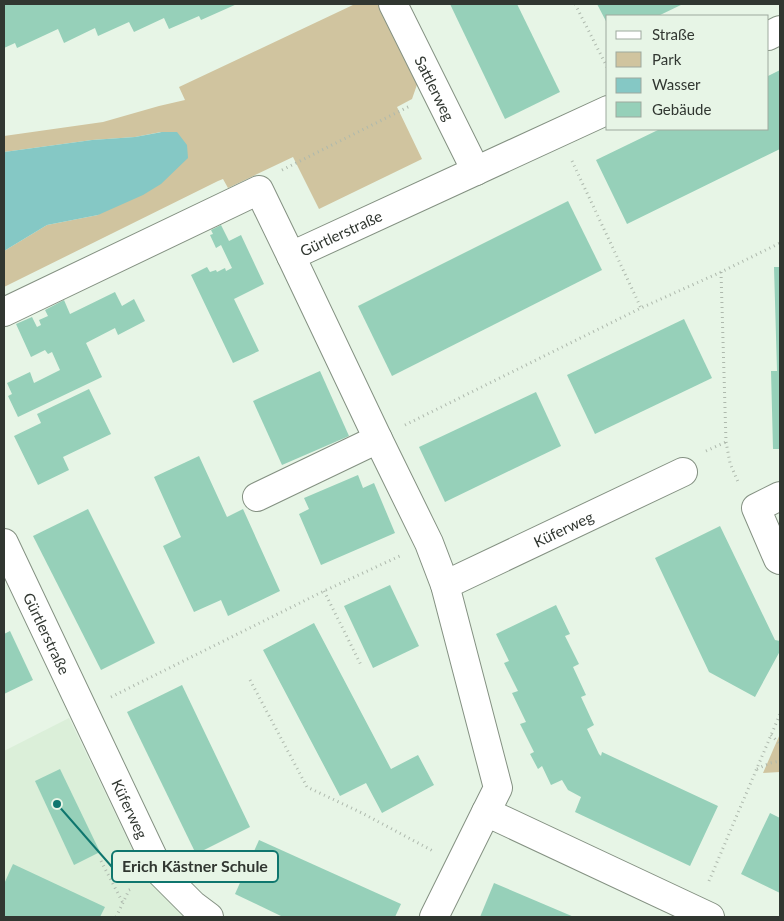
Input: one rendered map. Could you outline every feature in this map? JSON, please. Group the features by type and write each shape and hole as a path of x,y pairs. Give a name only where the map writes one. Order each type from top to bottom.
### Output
{"street":[{"name":"Sattlerweg","path":"394,4 476,171"},
{"name":"Gürtlerstraße","path":"259,190 291,256 606,111"},
{"path":"4,312 259,190"},
{"path":"291,256 388,434 445,585 498,788 434,917"},
{"path":"257,497 388,434"},
{"name":"Küferweg","path":"445,585 683,472"},
{"path":"780,496 756,508 780,560"},
{"name":"Gürtlerstraße","path":"6,552 84,710"},
{"name":"Küferweg","path":"84,710 160,872 193,906 209,917"},
{"path":"486,812 703,914"}],"path":[{"path":"575,4 606,65"},
{"path":"259,190 270,176 438,92"},
{"path":"559,134 640,308"},
{"path":"388,434 640,308 780,243"},
{"path":"721,272 726,442 730,463 748,504 756,508"},
{"path":"84,710 324,591 408,552"},
{"path":"324,591 361,665"},
{"path":"250,680 307,787 362,813 460,866"},
{"path":"703,914 757,769 780,714"},
{"path":"771,735 780,744"},
{"path":"757,769 780,761"},
{"path":"101,861 123,903"}],"shaded area":[{"path":"69,718 136,857 172,903 187,917 4,917 4,751"}],"green space":[{"path":"355,4 383,4 419,79 412,99 397,107 422,159 319,209 293,157 228,188 223,179 218,181 4,287 4,251 47,225 98,215 161,132 135,137 92,140 4,152 4,136 103,122 185,100 179,87"},
{"path":"780,734 780,772 763,773"}],"water":[{"path":"162,132 177,132 187,145 188,158 161,184 143,195 98,215 47,225 4,251 4,152 92,140 135,137"}],"building":[{"path":"4,4 237,4 201,20 199,16 169,29 164,18 134,32 129,22 98,36 95,28 64,43 58,29 17,48 15,43 4,48"},
{"path":"450,4 517,4 560,92 505,119"},
{"path":"597,4 683,4 660,15 606,15 606,21"},
{"path":"780,70 780,149 627,224 596,160 658,130 769,130 769,76"},
{"path":"568,201 602,270 392,376 358,306"},
{"path":"221,225 229,241 241,235 264,284 234,299 259,351 233,363 191,275 207,267 210,272 216,270 217,272 225,268 226,271 232,268 221,245 216,248 210,235 213,234 211,230"},
{"path":"774,267 780,267 780,449 773,449 771,371 777,371"},
{"path":"115,292 122,306 134,299 145,321 118,335 115,328 86,343 102,377 18,417 8,396 12,394 7,383 30,372 34,383 60,370 52,352 48,354 45,350 31,357 16,324 32,317 37,327 41,325 39,320 48,316 45,310 64,300 70,314"},
{"path":"684,319 712,378 595,434 567,375"},
{"path":"320,371 349,436 282,465 253,401"},
{"path":"89,389 111,434 63,457 69,470 38,485 14,436 41,423 37,414"},
{"path":"536,392 561,446 445,502 419,447"},
{"path":"199,456 227,517 243,509 280,591 228,616 221,600 194,612 163,546 181,537 154,477"},
{"path":"358,475 363,488 374,483 395,533 321,565 299,514 309,509 304,498"},
{"path":"88,509 155,643 101,670 33,536"},
{"path":"720,526 775,640 780,641 780,651 755,697 709,672 655,558"},
{"path":"390,585 419,646 373,668 344,606"},
{"path":"556,605 570,634 565,636 579,664 573,667 586,695 581,697 594,725 587,729 599,754 601,756 602,752 718,806 690,866 575,812 581,797 568,790 562,780 551,785 542,766 538,769 530,754 534,752 520,724 526,722 512,693 518,691 504,663 509,661 496,634"},
{"path":"314,623 391,769 418,755 434,785 382,813 366,783 340,796 263,650"},
{"path":"10,631 33,680 4,694 4,634"},
{"path":"182,685 250,827 196,854 127,712"},
{"path":"60,769 100,852 74,865 35,781"},
{"path":"770,813 780,818 780,893 741,874"},
{"path":"259,840 401,904 395,917 283,917 235,894"},
{"path":"13,864 105,907 100,917 4,917 4,884"},
{"path":"494,883 574,917 480,917"}],"place":[{"name":"Erich Kästner Schule","path":"57,804"}]}
